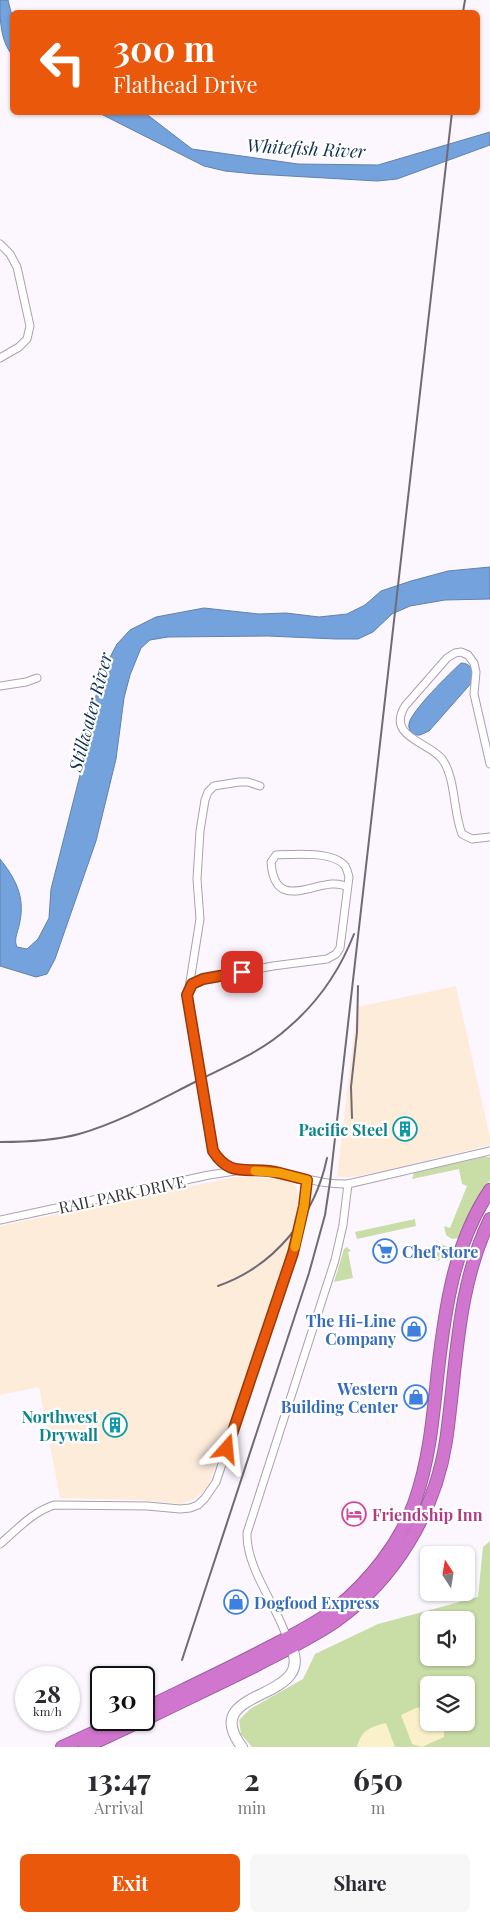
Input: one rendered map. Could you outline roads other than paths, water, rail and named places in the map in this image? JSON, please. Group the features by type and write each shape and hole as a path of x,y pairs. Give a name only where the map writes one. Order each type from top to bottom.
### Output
{"highway":[{"path":"155,1714 209,1689 289,1642 335,1609 375,1569 405,1526 415,1501 429,1452 440,1353 454,1272 460,1249 480,1205 490,1190"},
{"path":"155,1704 331,1624 368,1593 394,1563 420,1521 433,1491 443,1455 466,1284 476,1250 490,1219"},
{"path":"62,1747 97,1731"},
{"path":"85,1747 119,1731"}],"street":[{"path":"0,244 10,254 17,267 30,326 27,339 19,347 0,358"},
{"path":"490,764 474,694 475,666 468,655 455,653 447,658 408,702 402,712 401,723 409,737 434,752 444,763 462,834 472,839 490,837"},
{"path":"0,686 26,682 37,678"},
{"path":"260,786 248,782 214,786 208,792 205,800 200,831 197,879 200,920 187,995 213,1151 220,1162 232,1168 245,1171 280,1173 307,1180 348,1184 490,1151"},
{"path":"187,995 192,984 203,979 273,966 327,959 336,954 340,948 348,887 349,877 346,867 338,859 327,856 276,855 271,862 275,881 282,888 291,892 336,883 348,887"},
{"name":"RAIL PARK DRIVE","path":"0,1220 218,1173 245,1171"},
{"path":"0,1544 29,1518 54,1505 147,1506 180,1510 198,1505 206,1498 216,1482 293,1253 304,1206 307,1180"},
{"path":"242,1747 232,1726 236,1712 247,1701 288,1678 295,1665 296,1659 279,1617 249,1555 247,1533 335,1260 343,1225 348,1184"}],"water":[{"path":"0,0 8,0 10,10 10,52 3,36"},
{"path":"103,115 148,115 192,149 298,164 378,165 490,132 490,145 397,179 377,181 255,174 225,171 204,166"},
{"path":"490,567 490,599 445,600 410,606 392,614 373,632 358,639 268,636 168,637 150,640 141,648 130,675 124,698 116,759 96,841 55,959 47,974 36,977 0,966 0,859 14,880 20,895 21,912 16,944 17,947 27,949 38,939 49,918 51,889 80,775 100,676 117,644 130,630 156,617 204,608 259,614 286,613 319,617 347,614 365,605 381,591 411,581 448,571"},
{"path":"461,663 467,664 471,668 474,680 429,731 420,735 413,735 409,729 411,718 432,692"}],"railway":[{"path":"463,10 465,0"},
{"path":"182,1660 309,1273 325,1215 452,115"},
{"path":"0,1142 50,1140 95,1129 140,1110 257,1050 279,1036 319,996 335,973 354,934"},
{"path":"352,1118 351,1087 357,1032 358,986"},
{"path":"218,1286 239,1277 257,1266 289,1236 313,1200 327,1158"}],"place":[{"name":"Pacific Steel","path":"405,1129"},
{"name":"Chef'store","path":"385,1251"},
{"name":"The Hi-Line Company","path":"414,1329"},
{"name":"Western Building Center","path":"416,1397"},
{"name":"Northwest Drywall","path":"115,1425"},
{"name":"Friendship Inn","path":"354,1514"},
{"name":"Dogfood Express","path":"236,1602"}],"water label":[{"name":"Whitefish River","path":"306,148"},
{"name":"Stillwater River","path":"90,712"}]}
